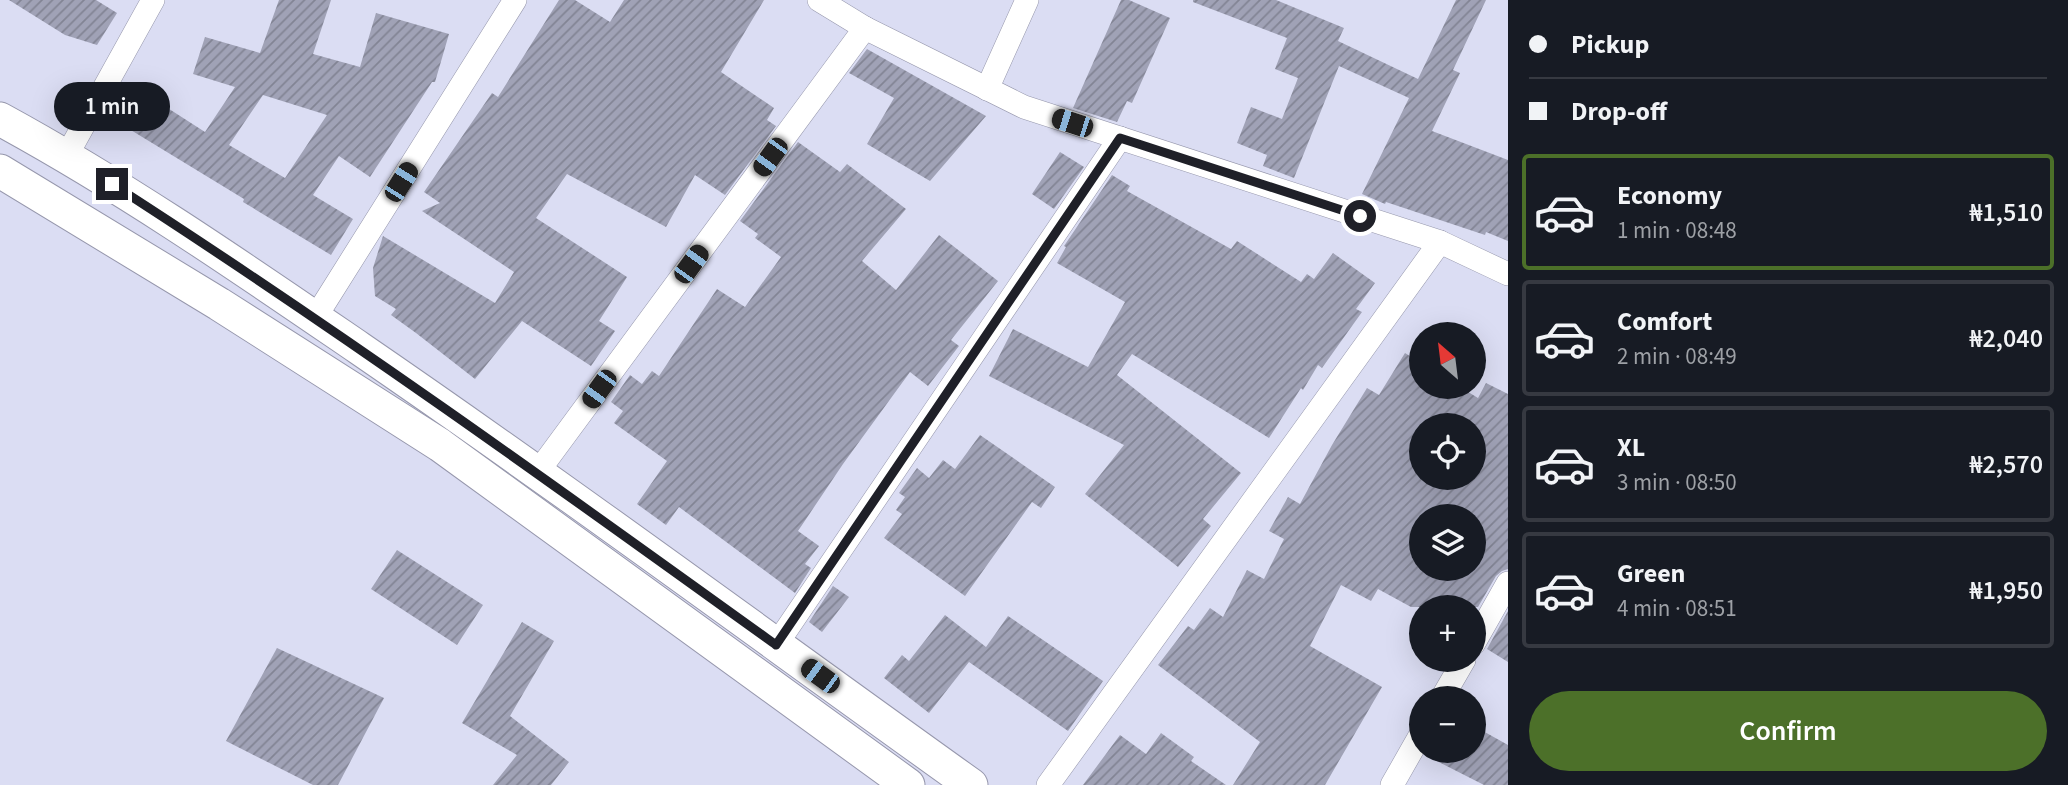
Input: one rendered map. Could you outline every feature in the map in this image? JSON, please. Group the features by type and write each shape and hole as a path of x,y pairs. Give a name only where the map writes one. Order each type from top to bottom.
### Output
{"main road":[{"path":"0,119 67,155 316,318 971,785"},
{"path":"0,171 219,303 440,445 908,785"}],"street":[{"path":"67,155 153,0"},
{"path":"316,318 515,0"},
{"path":"819,0 865,28 1024,107 1440,242 1508,274"},
{"path":"987,89 1027,0"},
{"path":"537,473 865,28"},
{"path":"776,645 1120,138"},
{"path":"1048,785 1440,242"},
{"path":"1486,622 1508,583"},
{"path":"1392,785 1409,755"}],"building":[{"path":"9,0 96,0 117,13 97,45 65,35"},
{"path":"279,0 331,0 313,54 360,67 376,13 449,34 435,82 432,82 370,177 339,156 313,195 353,219 331,255 116,121 138,89 205,132 235,87 193,74 205,37 260,53","holes":["263,95 327,115 285,178 229,145"]},
{"path":"559,0 575,0 610,22 624,0 764,0 721,72 774,108 767,120 776,126 725,195 695,175 666,227 567,174 536,218 627,277 599,321 615,331 591,366 522,321 475,379 391,315 396,309 375,296 373,268 383,236 495,303 514,272 422,211 440,203 424,192 492,93 498,97"},
{"path":"1121,0 1129,0 1170,18 1132,103 1127,101 1117,122 1073,108"},
{"path":"1193,0 1276,0 1344,28 1338,41 1418,79 1456,0 1486,0 1453,70 1460,73 1432,131 1508,160 1508,241 1486,232 1485,235 1386,202 1385,204 1362,194 1409,98 1339,66 1294,178 1263,166 1267,155 1237,143 1251,107 1282,119 1298,78 1275,69 1287,38"},
{"path":"867,49 986,116 930,181 867,144 894,98 849,73"},
{"path":"798,142 840,172 847,164 906,209 862,261 896,290 939,235 998,281 951,340 959,346 928,386 910,372 798,531 819,546 805,564 811,568 795,593 679,507 666,525 637,504 667,461 614,423 623,411 611,402 630,375 642,384 652,371 659,376 717,289 745,307 781,257 755,238 758,234 740,221"},
{"path":"1060,152 1084,167 1054,209 1032,194"},
{"path":"1112,175 1130,186 1127,191 1231,249 1237,241 1301,282 1307,274 1314,279 1333,253 1375,283 1356,309 1362,312 1322,368 1318,365 1303,390 1301,388 1269,438 1132,354 1117,375 1241,473 1203,519 1211,526 1178,567 1085,494 1124,445 989,376 1013,329 1088,367 1125,302 1057,263 1066,247 1064,246"},
{"path":"1405,353 1409,356 1409,399 1486,399 1486,383 1508,394 1508,569 1496,576 1485,595 1409,595 1409,606 1378,589 1371,601 1341,585 1310,646 1382,687 1325,785 1233,785 1260,742 1158,665 1188,626 1194,630 1210,608 1223,617 1247,570 1264,579 1284,539 1269,531 1288,497 1300,504 1367,388 1379,395"},
{"path":"980,435 1055,487 1041,508 1032,502 965,596 884,538 902,514 896,510 905,497 899,493 917,468 929,478 943,460 955,469"},
{"path":"397,550 483,605 457,645 371,589"},
{"path":"833,586 849,597 822,632 809,622"},
{"path":"1508,611 1508,662 1487,649"},
{"path":"945,615 986,647 1008,616 1103,681 1068,731 969,662 929,713 884,678 902,655 909,661"},
{"path":"522,622 554,641 510,716 569,762 551,785 493,785 517,755 462,723"},
{"path":"277,648 384,698 338,785 313,785 226,741"},
{"path":"1161,733 1194,757 1191,761 1226,785 1083,785 1120,735 1146,754"},
{"path":"1486,733 1508,745 1508,785 1484,785 1441,763 1486,763"}],"route":[{"path":"112,184 247,271 460,417 776,645 1120,138 1360,216"}]}
